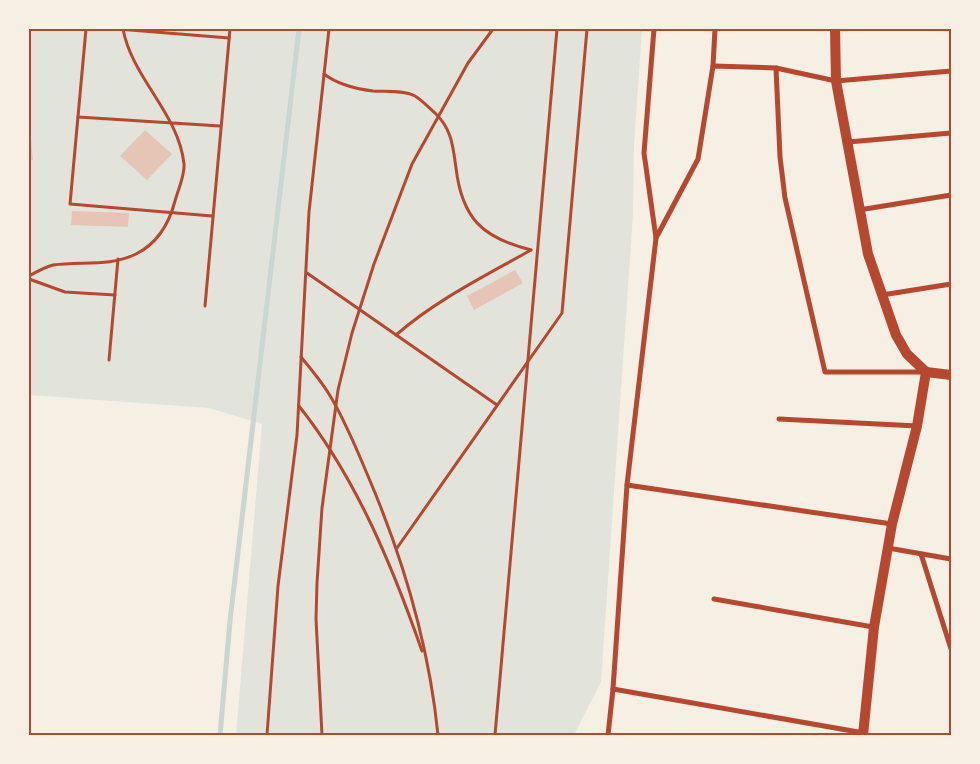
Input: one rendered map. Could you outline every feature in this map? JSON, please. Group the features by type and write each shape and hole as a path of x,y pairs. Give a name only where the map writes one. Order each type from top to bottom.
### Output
{"main road":[{"path":"835,29 836,81 848,142 858,210 868,254 896,335 907,354 926,372 951,375"},
{"path":"864,734 874,628 892,524 917,426 926,372"}],"street":[{"path":"608,735 627,485 656,238 644,153 654,29"},
{"path":"656,238 698,159 713,66 716,29"},
{"path":"713,66 776,68 836,81 951,71"},
{"path":"776,68 780,157 785,198 825,372 926,372"},
{"path":"848,142 951,133"},
{"path":"858,210 951,195"},
{"path":"882,295 951,284"},
{"path":"779,419 917,426"},
{"path":"627,485 892,524"},
{"path":"888,548 951,559"},
{"path":"921,554 951,650"},
{"path":"714,599 874,628"},
{"path":"613,689 864,734"}],"path":[{"path":"86,29 70,204 212,216"},
{"path":"118,29 229,38"},
{"path":"29,277 51,265 79,262 104,263 136,254 157,239 172,213 185,166 181,147 135,61 123,29"},
{"path":"205,306 230,29"},
{"path":"267,735 278,586 302,358 309,212 329,29"},
{"path":"322,735 316,592 322,508 338,390 359,309 412,164 468,63 493,29"},
{"path":"494,735 557,29"},
{"path":"397,548 562,313 587,29"},
{"path":"324,74 348,85 414,96 439,117 448,129 454,147 460,195 470,215 481,228 499,239 531,250 466,286 409,324 396,335"},
{"path":"78,117 220,126"},
{"path":"109,360 118,259"},
{"path":"306,273 498,405"},
{"path":"29,277 64,292 115,295"},
{"path":"302,358 329,394 353,440 397,548 417,617 427,663 438,735"},
{"path":"298,406 330,451 377,536 427,663"}],"shaded area":[{"path":"29,29 642,29 634,146 633,214 601,682 574,735 236,735 262,424 209,408 29,395"}],"building":[{"path":"145,130 172,154 147,180 120,156"},
{"path":"29,139 31,139 33,160 29,160"},
{"path":"72,211 129,213 128,227 71,225"},
{"path":"515,270 523,283 474,310 467,296"}],"waterway":[{"path":"220,735 230,621 299,29"}]}
